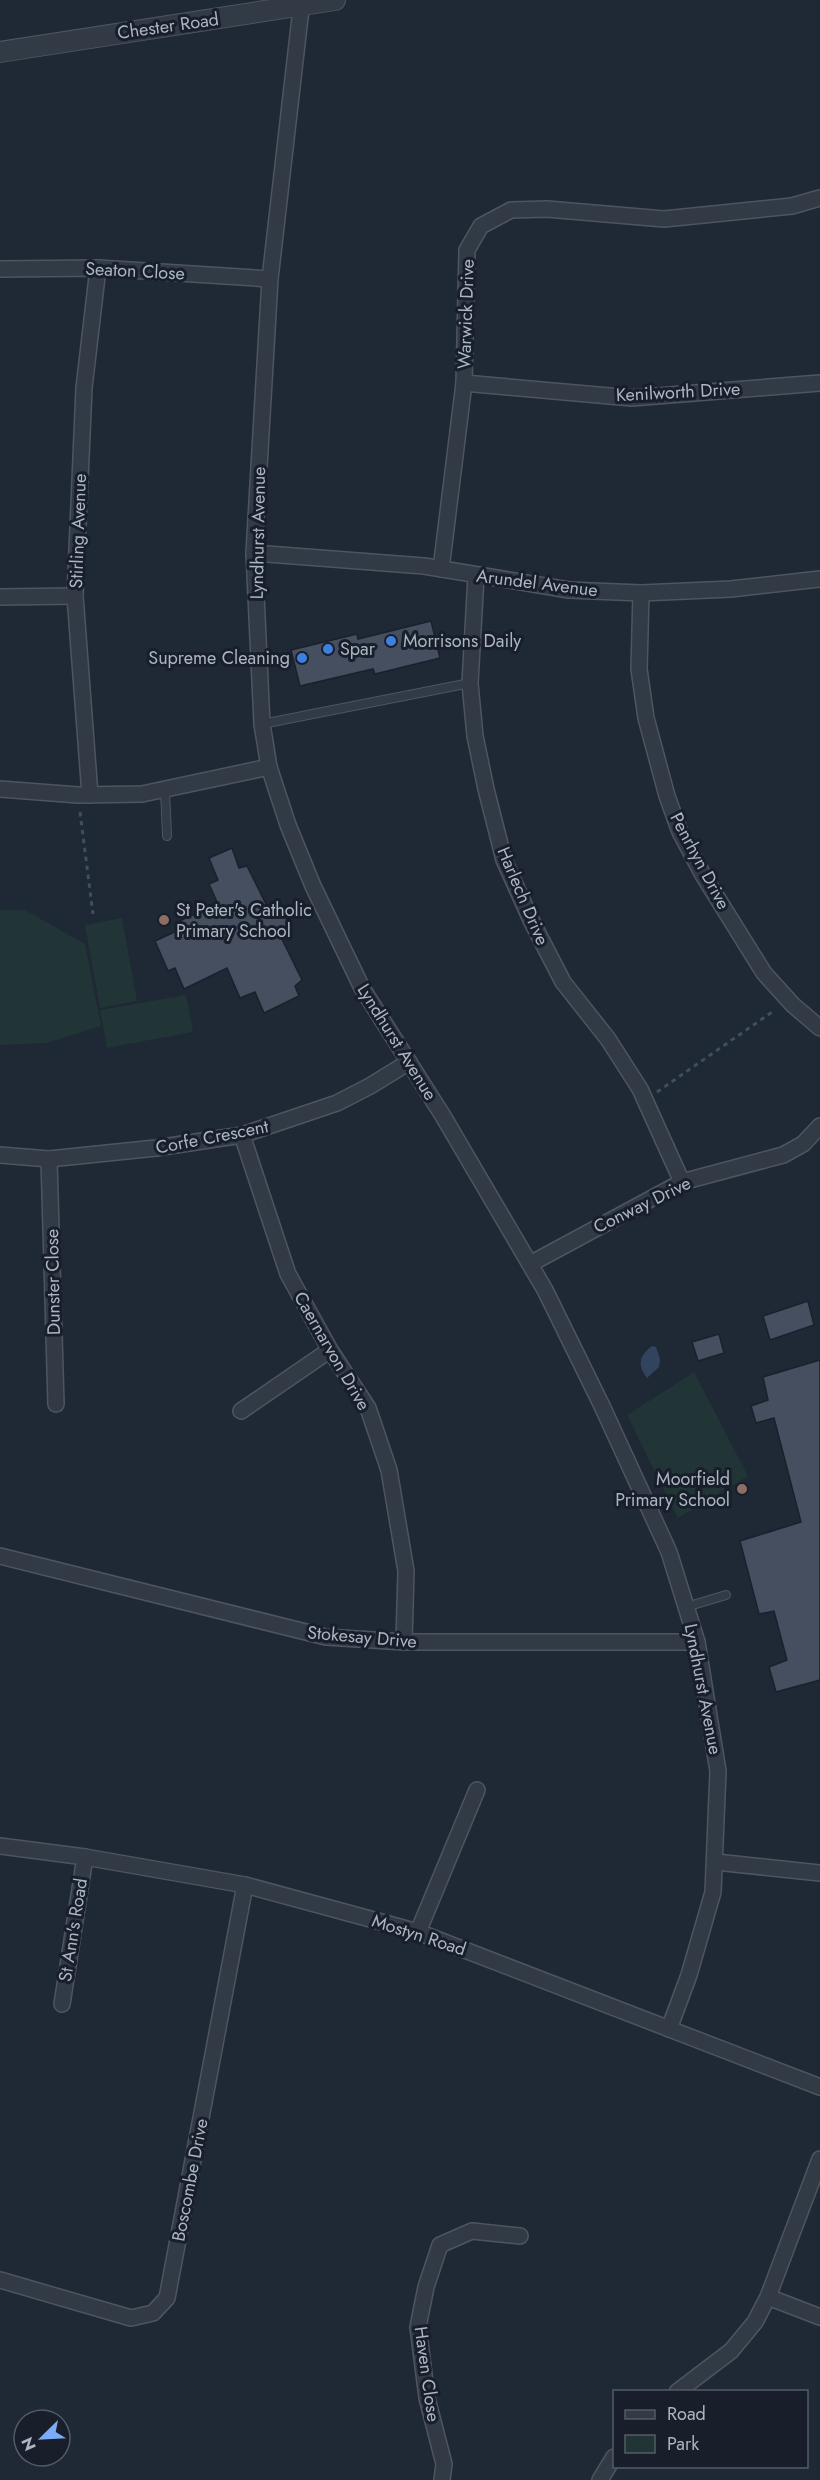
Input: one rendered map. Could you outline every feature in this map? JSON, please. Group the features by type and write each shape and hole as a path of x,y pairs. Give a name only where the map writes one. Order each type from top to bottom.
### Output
{"street":[{"name":"Chester Road","path":"0,52 302,3 335,0"},
{"name":"Lyndhurst Avenue","path":"302,3 270,279 254,553 262,724 269,767 288,825 335,936 362,988 530,1264 602,1406 669,1552 697,1642 718,1771 713,1892 689,1975 669,2029"},
{"name":"Warwick Drive","path":"441,569 464,383 467,250 481,226 511,210 547,209 664,219 792,206 820,198"},
{"name":"Seaton Close","path":"0,269 98,268 270,279"},
{"name":"Stirling Avenue","path":"84,795 75,596 84,388 98,268"},
{"name":"Kenilworth Drive","path":"464,383 632,398 820,383"},
{"name":"Arundel Avenue","path":"254,553 424,566 569,590 641,593 731,589 820,579"},
{"name":"Harlech Drive","path":"476,576 470,683 475,736 504,860 531,920 563,982 608,1039 645,1101 682,1182"},
{"name":"Penrhyn Drive","path":"641,593 639,669 646,718 680,832 703,876 764,974 820,1028"},
{"path":"0,597 75,596"},
{"path":"0,789 84,795 142,794 269,767"},
{"name":"Corfe Crescent","path":"0,1155 49,1159 156,1148 242,1135 337,1103 409,1062"},
{"name":"Conway Drive","path":"530,1264 682,1182 783,1155 803,1144 820,1126"},
{"name":"Caernarvon Drive","path":"242,1135 288,1274 330,1350 368,1408 389,1470 406,1571 404,1642"},
{"name":"Dunster Close","path":"49,1159 56,1404"},
{"path":"241,1411 330,1350"},
{"name":"Stokesay Drive","path":"0,1556 326,1637 404,1642 697,1642"},
{"path":"418,1932 477,1790"},
{"name":"Mostyn Road","path":"0,1846 85,1857 245,1885 418,1932 820,2087"},
{"name":"St Ann's Road","path":"62,2004 85,1857"},
{"path":"716,1862 820,1873"},
{"name":"Boscombe Drive","path":"0,2280 131,2318 153,2313 167,2298 245,1885"},
{"path":"678,2390 731,2351 755,2322 768,2297 820,2159"},
{"name":"Haven Close","path":"442,2480 444,2464 427,2398 418,2327 426,2287 440,2245 472,2231 520,2236"},
{"path":"768,2297 820,2318"},
{"path":"600,2480 613,2460"}],"lane":[{"path":"262,724 470,683"},
{"path":"165,790 167,836"},
{"path":"686,1607 726,1595"}],"path":[{"path":"84,795 93,914"},
{"path":"645,1101 789,1000"}],"green space":[{"path":"0,910 25,910 85,944 101,1026 47,1043 0,1045"},
{"path":"122,918 137,1001 100,1008 85,925"},
{"path":"186,995 193,1032 107,1048 100,1010"},
{"path":"694,1372 748,1476 678,1518 627,1415"}],"water":[{"path":"652,1346 656,1347 660,1359 659,1367 647,1378 641,1361 644,1353"}],"building":[{"path":"431,621 440,658 375,674 373,669 300,686 291,650 357,634 358,639"},
{"path":"232,848 239,868 247,866 269,910 280,905 290,927 279,933 302,980 295,986 299,996 264,1013 255,992 240,998 227,968 184,989 175,968 168,971 155,941 179,930 177,922 218,904 209,884 218,880 209,858"},
{"path":"808,1301 814,1325 770,1340 763,1316"},
{"path":"719,1334 724,1353 698,1361 692,1342"},
{"path":"820,1360 820,1680 776,1692 769,1667 787,1660 774,1611 759,1614 740,1541 801,1522 774,1418 756,1423 751,1406 768,1400 763,1377"}],"place":[{"name":"Morrisons Daily","path":"391,641"},
{"name":"Spar","path":"328,649"},
{"name":"Supreme Cleaning","path":"302,658"},
{"name":"St Peter's Catholic Primary School","path":"164,920"},
{"name":"Moorfield Primary School","path":"742,1489"}]}
